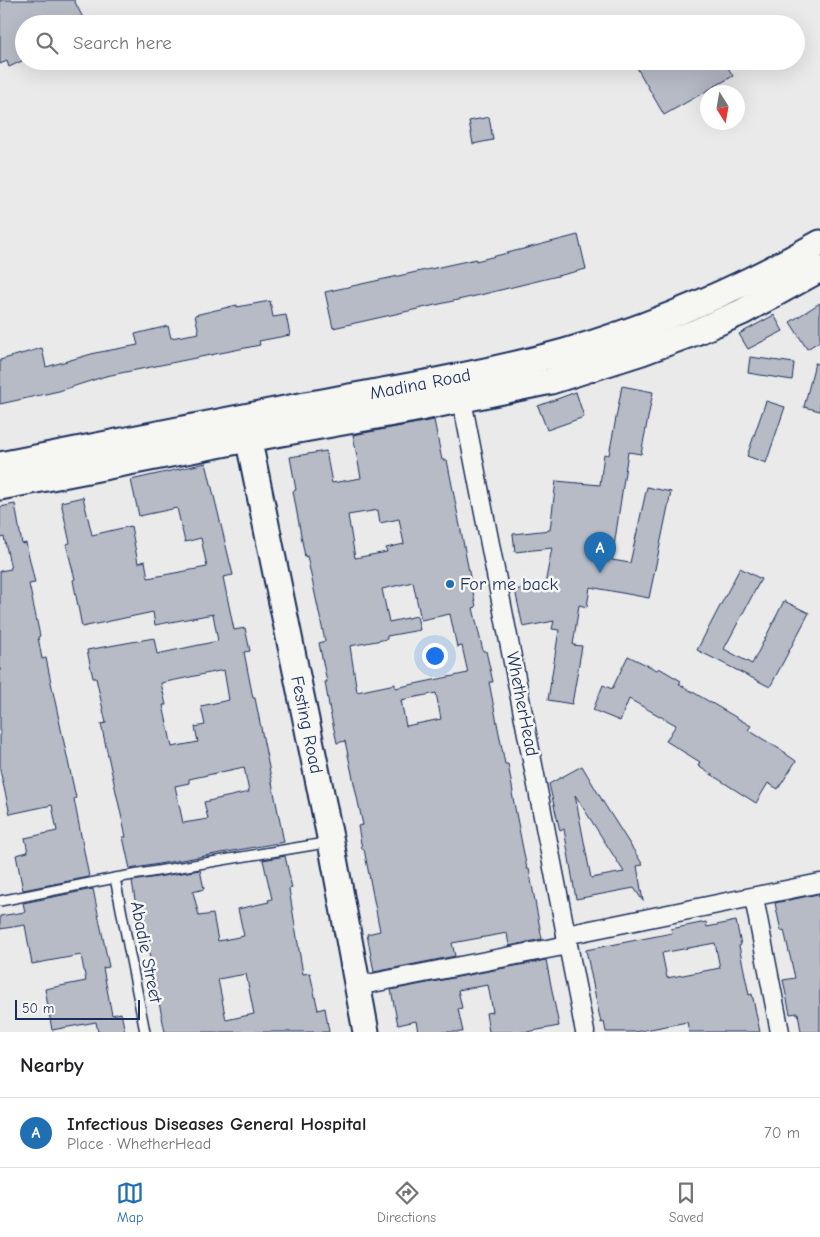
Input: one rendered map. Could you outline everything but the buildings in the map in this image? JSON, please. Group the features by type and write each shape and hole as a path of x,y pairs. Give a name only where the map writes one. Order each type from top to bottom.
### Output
{"main road":[{"name":"Madina Road","path":"460,388 677,313 734,289 820,243"},
{"name":"Madina Road","path":"0,487 31,470 246,428 460,388 551,381 651,349 696,332 742,312 820,270"},
{"name":"Festing Road","path":"246,428 331,842 366,1032"},
{"name":"Madina Road","path":"0,465 31,470"}],"street":[{"name":"WhetherHead","path":"460,388 585,1032"},
{"path":"357,986 820,883"},
{"path":"754,898 780,1032"}],"lane":[{"path":"0,901 115,878 331,842"},
{"name":"Abadie Street","path":"115,878 145,1032"}],"place":[{"name":"Infectious Diseases General Hospital","path":"600,573"},
{"name":"For me back","path":"450,584"}]}
